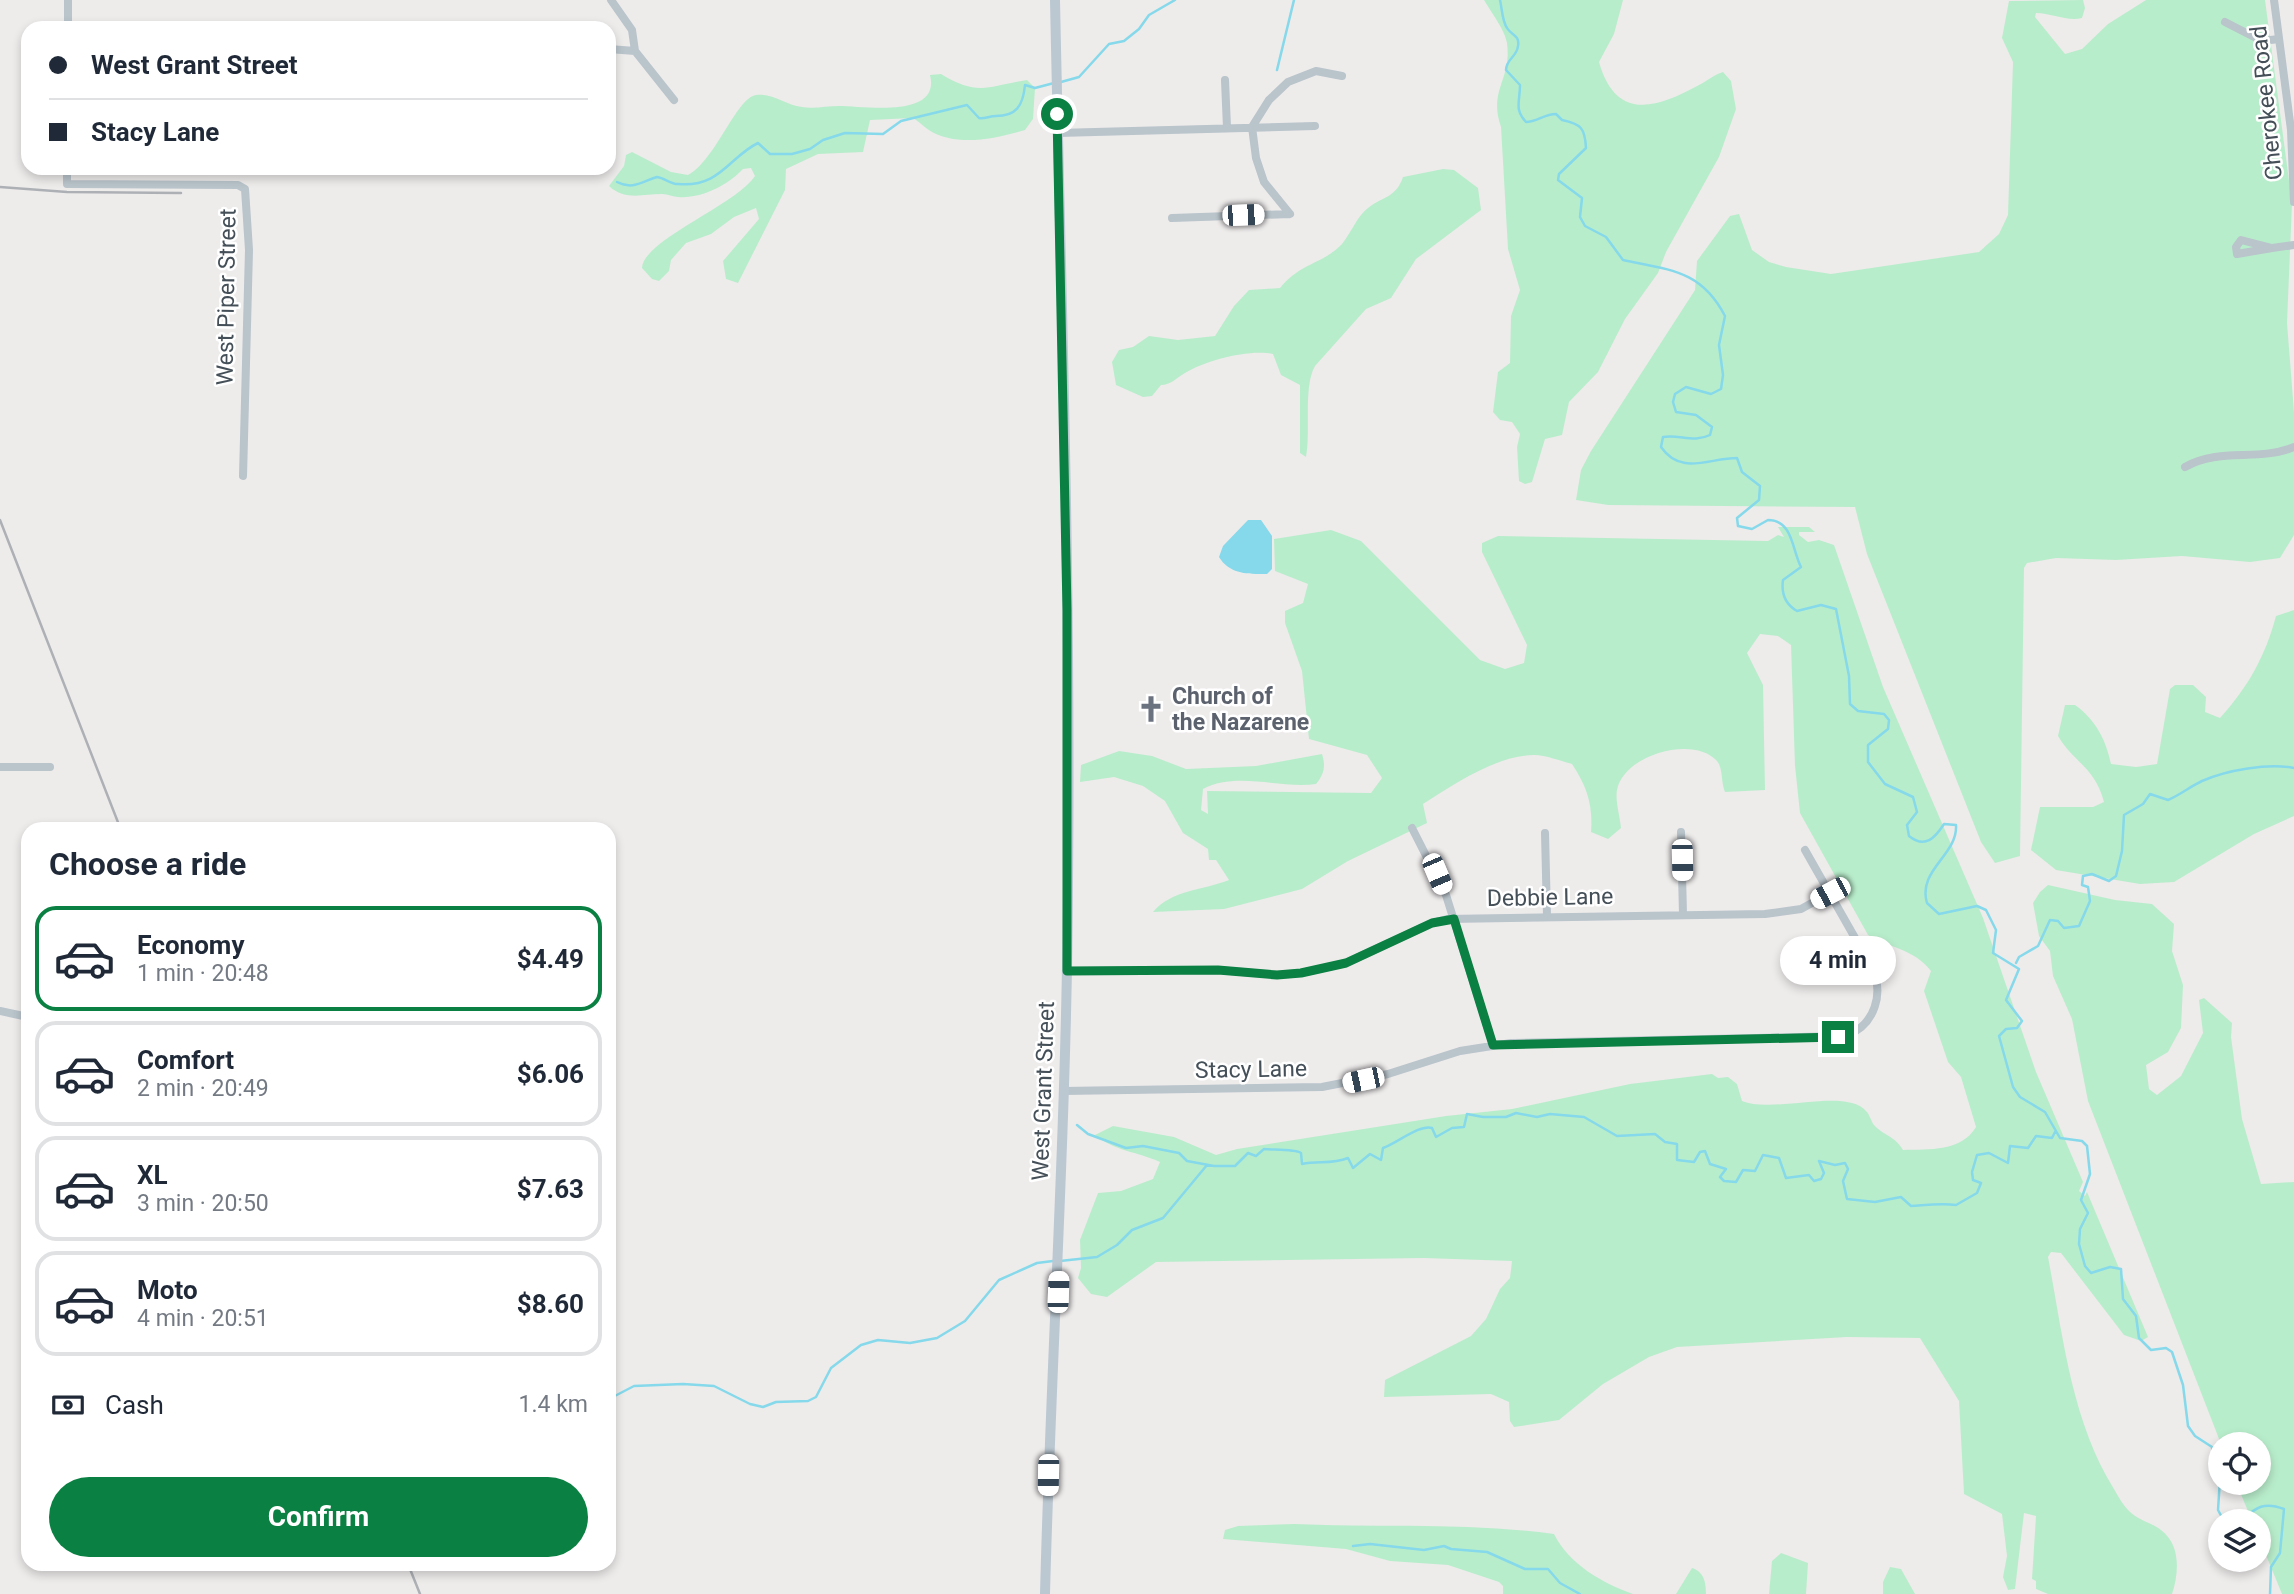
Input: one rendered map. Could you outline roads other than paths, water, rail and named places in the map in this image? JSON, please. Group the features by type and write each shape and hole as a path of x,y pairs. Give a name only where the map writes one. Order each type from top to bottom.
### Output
{"main road":[{"name":"West Grant Street","path":"1045,1594 1048,1426 1058,1292 1067,971 1067,610 1055,0"}],"street":[{"path":"68,0 68,21"},
{"path":"624,0 614,4 632,30 635,51 674,100"},
{"name":"Cherokee Road","path":"2274,0 2291,130 2294,202"},
{"path":"2225,22 2262,41 2279,39"},
{"path":"616,50 635,51"},
{"path":"1172,218 1290,214 1264,183 1256,158 1252,127 1269,100 1288,82 1316,71 1342,76"},
{"path":"1225,80 1227,128"},
{"path":"1058,133 1315,125"},
{"name":"West Piper Street","path":"67,175 67,184 238,185 245,189 248,250 243,476"},
{"path":"2272,248 2294,245"},
{"path":"2185,467 2224,454 2263,456 2294,447"},
{"path":"0,767 50,768"},
{"path":"1412,828 1437,874 1454,919 1493,1045"},
{"path":"1681,832 1683,915"},
{"path":"1545,833 1547,916"},
{"name":"Stacy Lane","path":"1063,1091 1338,1085 1388,1074 1444,1055 1493,1045 1831,1038 1853,1033 1867,1021 1877,1004 1878,984 1871,966 1805,850"},
{"name":"Debbie Lane","path":"1067,971 1218,970 1277,975 1301,973 1346,963 1432,923 1454,919 1777,913 1801,908 1830,893"},
{"path":"0,1011 21,1016"}],"water":[{"path":"1248,520 1261,520 1272,536 1272,569 1267,574 1234,570 1219,557 1223,546"}],"waterway":[{"path":"1061,82 1079,77 1109,44 1124,41 1139,29 1149,15 1175,0"},
{"path":"1277,70 1294,0"},
{"path":"1500,0 1505,25 1518,42 1516,53 1506,70 1520,85 1518,105 1522,117 1526,122 1530,122 1556,114 1562,120 1578,125 1585,136 1586,148 1559,174 1558,180 1582,198 1580,217 1585,226 1606,237 1623,260 1670,270 1695,281 1706,289 1725,316 1719,345 1723,375 1721,389 1711,394 1686,387 1675,394 1673,402 1676,412 1696,415 1712,427 1710,435 1698,438 1663,437 1661,447 1669,456 1686,463 1737,458 1742,472 1760,486 1759,500 1737,518 1738,526 1752,529 1768,520 1782,525 1787,530 1801,567 1783,580 1783,594 1787,602 1797,611 1821,605 1836,609 1849,676 1850,704 1858,711 1884,714 1889,720 1888,729 1868,745 1868,762 1885,784 1913,797 1917,812 1907,825 1909,836 1925,842 1937,834 1944,824 1956,825 1951,845 1928,881 1925,891 1927,903 1939,914 1977,906 1986,910 1996,930 1993,953 2019,969 2006,1000 2022,1021 2017,1028 2006,1029 1999,1036 2013,1087 2020,1097 2045,1112 2060,1138 2082,1141 2087,1146 2090,1174 2081,1200 2088,1213 2080,1229 2079,1244 2085,1266 2091,1273 2110,1267 2121,1269 2123,1299 2136,1316 2139,1338 2151,1350 2166,1348 2172,1352 2183,1385 2188,1426 2195,1436 2212,1447 2214,1466 2220,1479 2218,1509"},
{"path":"617,182 632,185 657,177 675,184 692,184 714,176 758,143 770,154 792,154 845,133 883,134 901,121 967,105 979,118 1003,116 1013,112 1020,104 1025,85 1035,88 1054,83"},
{"path":"2016,963 2019,957 2038,946 2050,920 2058,921 2064,928 2079,926 2090,901 2088,887 2082,885 2083,876 2092,874 2109,881 2116,876 2122,851 2124,815 2143,804 2150,794 2168,800 2202,781 2223,774 2248,768 2294,768"},
{"path":"1077,1125 1088,1134 1126,1148 1143,1146 1179,1153 1187,1161 1214,1166 1235,1166 1248,1153 1256,1156 1264,1149 1301,1153 1302,1164 1348,1158 1353,1168 1370,1154 1381,1160 1383,1148 1415,1131 1432,1128 1436,1137 1452,1128 1464,1127 1467,1114 1483,1117 1506,1117 1516,1113 1537,1117 1550,1114 1584,1117 1617,1136 1655,1134 1665,1142 1677,1144 1677,1160 1694,1162 1700,1152 1705,1151 1710,1164 1726,1169 1720,1177 1724,1181 1736,1182 1743,1170 1755,1171 1763,1155 1779,1158 1786,1178 1809,1175 1814,1181 1821,1179 1824,1173 1819,1161 1835,1165 1845,1163 1848,1169 1843,1181 1847,1199 1875,1202 1901,1197 1911,1206 1956,1205 1977,1193 1981,1183 1973,1180 1972,1172 1977,1155 1989,1153 2008,1163 2010,1146 2028,1148 2036,1136 2052,1138 2055,1132"},
{"path":"1060,1261 1097,1257 1117,1245 1132,1230 1163,1218 1207,1165"},
{"path":"616,1395 634,1386 683,1384 714,1386 750,1404 763,1407 776,1402 808,1401 816,1397 831,1368 861,1345 878,1340 910,1343 937,1338 965,1321 999,1280 1037,1263 1053,1261"},
{"path":"2257,1509 2265,1506 2284,1509 2280,1553 2271,1567"},
{"path":"1353,1546 1370,1544 1424,1550 1444,1546 1487,1552 1525,1569 1548,1569 1560,1583 1580,1594"},
{"path":"2270,1594 2271,1572"}],"railway":[{"path":"0,187 67,192 181,193"},
{"path":"0,520 118,822"},
{"path":"411,1571 420,1594"}],"place":[{"name":"Church of the Nazarene","path":"1151,709"}]}
